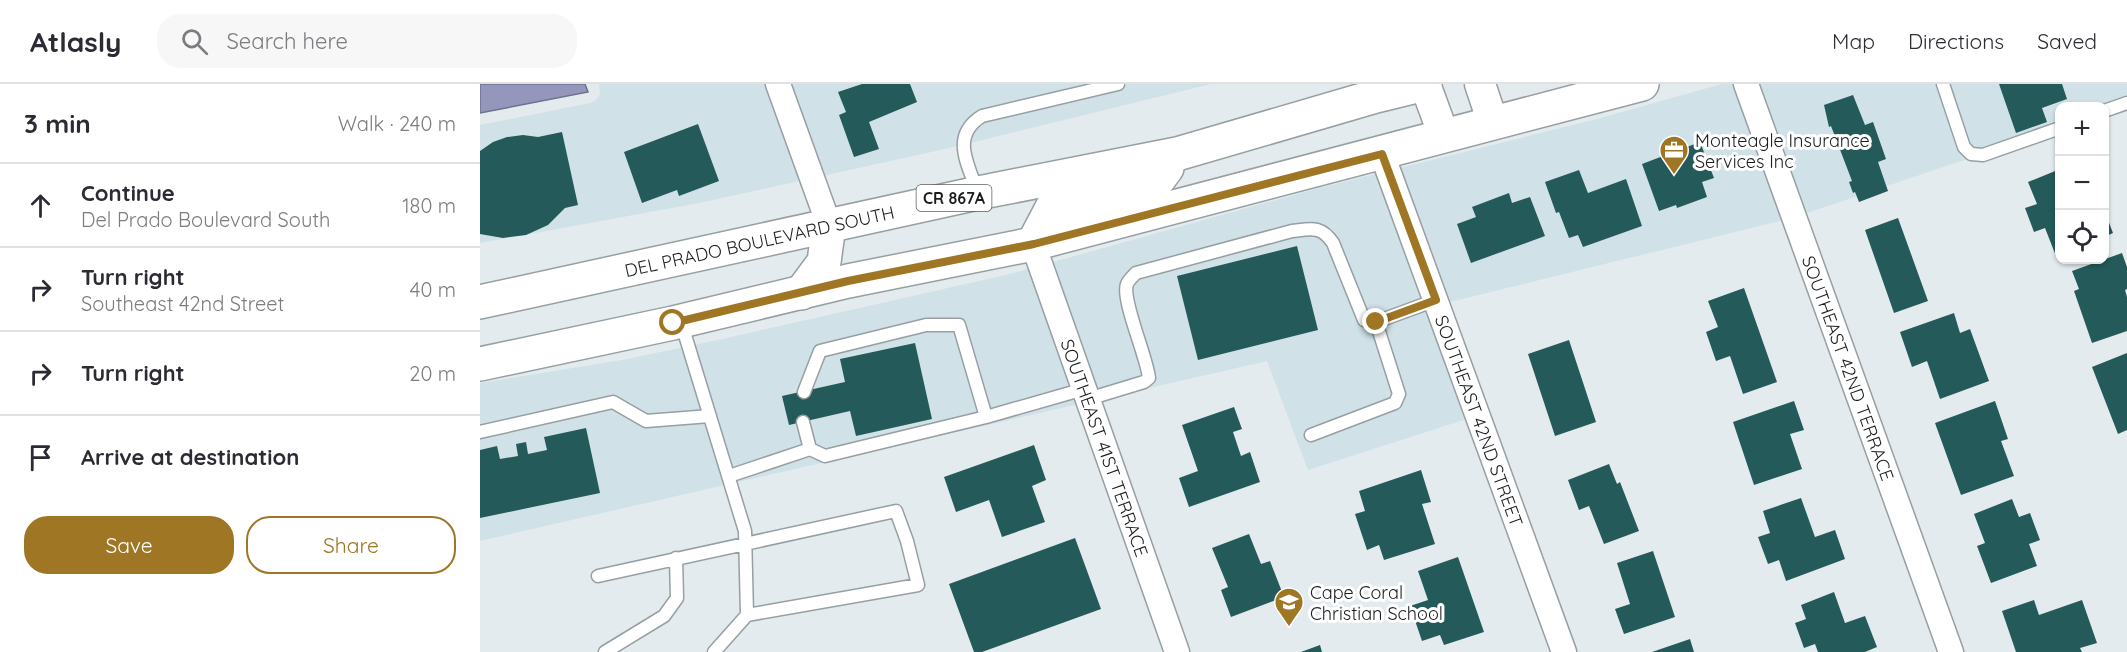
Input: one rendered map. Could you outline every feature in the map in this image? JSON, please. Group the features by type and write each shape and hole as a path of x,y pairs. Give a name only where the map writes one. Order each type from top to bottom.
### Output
{"main road":[{"name":"DEL PRADO BOULEVARD SOUTH","path":"480,302 978,193 1177,154 1425,84"},
{"path":"480,364 680,321 801,292 1034,244 1642,84"},
{"path":"1034,244 1053,206 1158,180 1177,154"},
{"path":"801,292 824,262 829,225"}],"street":[{"path":"778,84 829,225"},
{"path":"1425,84 1444,136"},
{"path":"1480,84 1493,123"},
{"name":"SOUTHEAST 42ND TERRACE","path":"1746,84 1951,652"},
{"name":"SOUTHEAST 42ND STREET","path":"1382,154 1564,652"},
{"name":"SOUTHEAST 41ST TERRACE","path":"1034,244 1177,652"}],"lane":[{"path":"978,193 964,151 963,138 971,122 982,116 1118,84"},
{"path":"1943,84 1964,147 1971,154 1983,155 2055,130"},
{"path":"2109,109 2127,103"},
{"path":"729,476 810,449 825,456 1144,382 1149,378 1148,366 1126,297 1126,285 1136,273 1281,234 1316,229 1327,234 1333,243 1364,320 1376,322 1436,300"},
{"path":"680,321 745,531 747,615"},
{"path":"1311,435 1395,403 1399,393 1376,322"},
{"path":"804,392 819,351 926,326 959,325 986,417"},
{"path":"480,432 613,402 646,421 710,416"},
{"path":"803,422 810,449"},
{"path":"598,576 745,542 896,511 908,541 918,585 747,615 714,652"},
{"path":"605,652 664,616 677,598 676,558"}],"shaded area":[{"path":"599,84 1211,84 945,149 699,203 480,243 480,125 590,103 600,94"},
{"path":"1722,84 2127,84 2127,105 2109,105 2109,102 2055,102 2055,129 1792,218 1442,304 1473,417 1308,470 1267,361 480,541 480,383 622,360 1010,274 1319,188 1593,120"}],"water":[{"path":"480,84 585,84 588,92 480,113"}],"building":[{"path":"862,84 910,84 917,102 869,122 879,149 854,157 839,115 846,112 838,92"},
{"path":"1999,84 2062,84 2067,99 2042,108 2047,122 2016,133"},
{"path":"1853,95 1865,125 1873,122 1886,159 1878,162 1888,191 1859,202 1855,192 1853,193 1849,182 1852,181 1831,126 1829,127 1824,105"},
{"path":"698,124 719,181 679,196 677,190 642,203 624,152"},
{"path":"562,132 578,205 565,208 548,225 526,235 503,238 480,234 480,151 493,142 507,137 523,135 538,137"},
{"path":"1700,142 1714,178 1702,182 1707,197 1677,208 1676,205 1659,211 1642,164"},
{"path":"1579,170 1588,193 1626,179 1642,226 1583,247 1578,235 1569,238 1559,212 1556,213 1545,182"},
{"path":"2055,171 2055,253 2045,228 2034,232 2025,208 2037,204 2028,182"},
{"path":"1509,193 1512,203 1530,197 1545,236 1471,263 1457,224 1476,217 1472,207"},
{"path":"1898,218 1928,301 1894,313 1865,230"},
{"path":"2109,223 2113,233 2109,235"},
{"path":"1297,246 1318,330 1198,360 1177,276"},
{"path":"2122,253 2127,267 2127,289 2125,290 2127,331 2092,343 2074,291 2079,289 2072,271 2091,264 2109,264 2109,258"},
{"path":"1744,288 1777,382 1743,394 1730,356 1716,361 1706,332 1718,327 1708,301"},
{"path":"1954,313 1960,333 1970,329 1989,381 1940,399 1927,361 1912,367 1900,332"},
{"path":"1569,340 1596,422 1555,436 1528,354"},
{"path":"915,343 932,419 856,436 850,411 789,425 782,396 845,382 840,359"},
{"path":"2127,353 2127,430 2118,434 2092,367"},
{"path":"1794,401 1804,430 1790,434 1802,469 1754,485 1733,422"},
{"path":"1995,401 2008,439 2001,441 2014,476 1961,495 1935,423"},
{"path":"1234,407 1242,429 1233,432 1241,456 1250,452 1260,482 1189,507 1179,478 1198,471 1182,425"},
{"path":"586,428 600,493 480,518 480,450 497,446 500,459 518,456 516,444 526,442 528,454 547,450 544,437"},
{"path":"1034,445 1046,480 1032,486 1045,522 1002,537 989,500 956,512 944,477"},
{"path":"1609,464 1617,484 1620,482 1639,531 1604,544 1589,506 1579,510 1568,480"},
{"path":"1421,470 1431,502 1422,504 1435,544 1384,560 1379,545 1367,550 1355,514 1365,511 1359,491"},
{"path":"1801,498 1815,537 1835,530 1845,559 1786,581 1779,560 1768,564 1758,537 1770,533 1763,511"},
{"path":"2012,499 2019,517 2030,513 2040,540 2029,544 2037,566 1991,583 1977,546 1985,543 1974,514"},
{"path":"1249,534 1261,564 1270,561 1284,597 1231,617 1221,590 1228,587 1212,548"},
{"path":"1075,538 1101,609 982,652 974,652 949,584"},
{"path":"1653,551 1675,617 1624,634 1615,609 1630,604 1617,563"},
{"path":"1458,557 1484,632 1444,645 1440,635 1422,641 1410,606 1428,600 1418,571"},
{"path":"1834,592 1845,623 1865,616 1877,647 1865,652 1818,652 1815,644 1804,648 1795,623 1806,619 1801,605"},
{"path":"2034,600 2039,615 2082,600 2097,643 2080,648 2082,652 2016,652 2002,611"},
{"path":"1690,639 1694,652 1652,652"},
{"path":"1320,645 1322,652 1301,652"}],"place":[{"name":"Monteagle Insurance Services Inc","path":"1674,176"},
{"name":"Cape Coral Christian School","path":"1289,628"}],"route":[{"path":"673,323 848,281 1034,244 1382,154 1436,300 1395,317 1376,322"}]}
